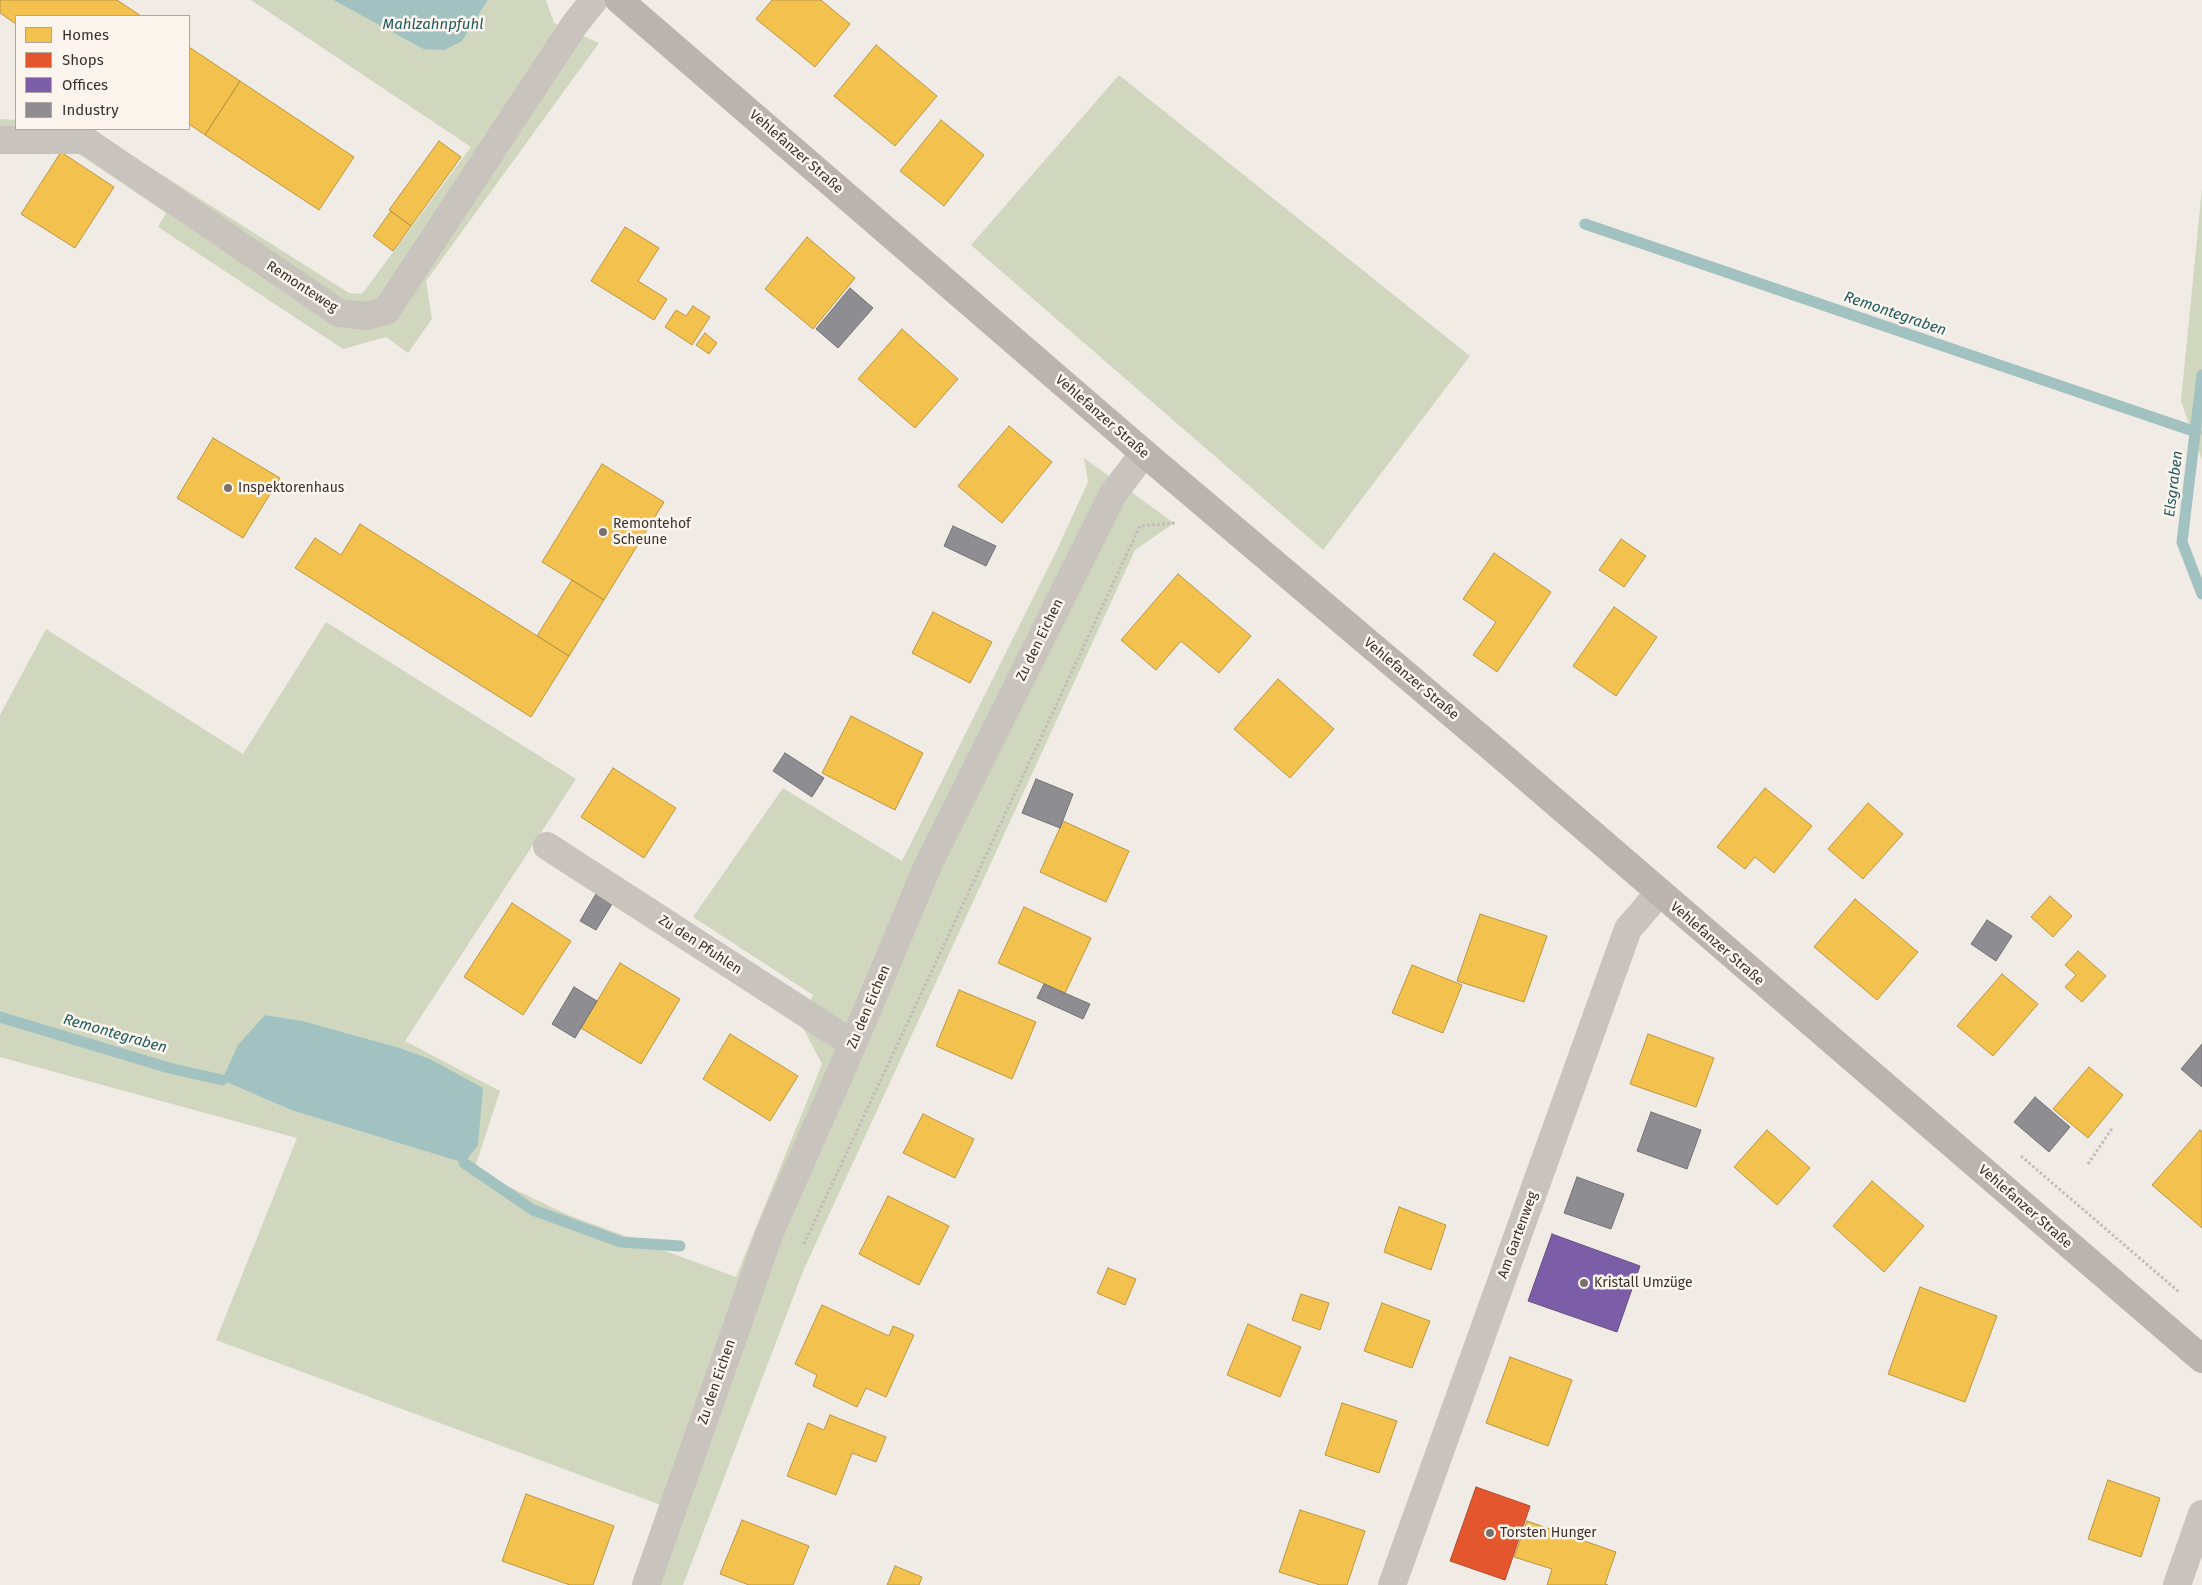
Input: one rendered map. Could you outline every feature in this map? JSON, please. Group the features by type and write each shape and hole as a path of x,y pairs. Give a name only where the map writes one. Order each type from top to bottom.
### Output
{"street":[{"name":"Remonteweg","path":"0,140 85,140 339,313 367,316 386,312 575,24 594,0"},
{"name":"Vehlefanzer Straße","path":"619,0 1144,453 1482,739 1659,894 2202,1358"},
{"name":"Zu den Eichen","path":"646,1585 770,1232 853,1044 928,865 1113,494 1144,453"},
{"name":"Zu den Pfuhlen","path":"547,846 853,1044"},
{"name":"Am Gartenweg","path":"1392,1585 1628,929 1659,894"},
{"path":"2177,1585 2202,1514"}],"path":[{"path":"802,1247 1140,526 1177,523 1199,498"},
{"path":"2088,1164 2113,1126"}],"green space":[{"path":"251,0 333,0 423,49 462,41 488,0 546,0 554,23 599,43 426,281 432,319 408,353 386,337 343,349 158,227 166,213 70,148 0,151 0,119 15,120 15,130 93,131 349,293 362,294 471,147"},
{"path":"1119,75 1470,356 1323,550 971,245"},
{"path":"2202,188 2202,460 2181,401"},
{"path":"1084,458 1174,523 1135,550 804,1269 683,1585 632,1585 661,1505 216,1340 297,1138 0,1057 0,715 46,629 243,754 326,622 576,779 405,1041 500,1091 474,1170 568,1215 736,1277 822,1064 799,1020 813,995 693,917 783,788 902,861 1055,554 1088,482","holes":["265,1015 303,1021 400,1048 430,1059 464,1163 291,1110 223,1080"]}],"water":[{"name":"Mahlzahnpfuhl","path":"333,0 488,0 462,41 444,50 423,49"},
{"path":"265,1015 303,1021 400,1048 430,1059 483,1088 478,1145 464,1163 291,1110 222,1080 238,1045"}],"building: Homes":[{"path":"0,0 117,0 140,15 15,15 15,23 0,13"},
{"path":"772,0 821,0 850,24 815,67 756,19"},
{"path":"876,45 937,96 895,146 834,96"},
{"path":"190,48 240,81 205,135 190,125"},
{"path":"240,81 354,157 319,210 205,135"},
{"path":"941,120 984,155 944,206 900,171"},
{"path":"439,141 461,157 411,226 389,210"},
{"path":"61,152 114,187 75,248 21,214"},
{"path":"391,211 411,226 393,251 373,236"},
{"path":"625,227 659,248 638,281 667,299 654,320 591,281"},
{"path":"807,237 855,278 813,329 765,289"},
{"path":"693,306 710,317 692,345 665,327 676,310 686,316"},
{"path":"902,329 958,379 915,428 858,379"},
{"path":"705,333 717,343 709,354 696,345"},
{"path":"1009,426 1052,462 1002,523 958,486"},
{"name":"Inspektorenhaus","path":"213,438 280,478 243,538 177,498"},
{"name":"Remontehof Scheune","path":"602,464 664,502 604,600 542,562"},
{"path":"360,524 569,656 531,717 295,568 315,538 341,555"},
{"path":"1621,539 1646,556 1624,587 1599,570"},
{"path":"1494,553 1551,592 1497,672 1473,655 1496,622 1463,599"},
{"path":"1178,574 1251,636 1219,673 1181,641 1156,670 1121,640"},
{"path":"572,580 604,600 569,656 537,636"},
{"path":"1614,607 1657,637 1616,696 1573,666"},
{"path":"933,612 992,642 970,683 912,653"},
{"path":"1278,679 1334,729 1290,778 1234,729"},
{"path":"851,716 923,753 895,810 822,773"},
{"path":"613,768 676,808 644,858 581,817"},
{"path":"1765,788 1812,826 1774,873 1755,857 1745,869 1717,847"},
{"path":"1868,803 1903,834 1863,879 1828,849"},
{"path":"1063,821 1129,851 1106,902 1040,872"},
{"path":"2050,896 2072,916 2053,937 2031,917"},
{"path":"1855,899 1918,952 1877,1000 1814,947"},
{"path":"512,903 571,941 523,1015 464,977"},
{"path":"1024,907 1091,938 1065,993 998,963"},
{"path":"1480,914 1547,936 1524,1002 1457,981"},
{"path":"2078,951 2106,976 2082,1002 2065,987 2076,975 2065,965"},
{"path":"620,963 680,999 641,1064 581,1028"},
{"path":"1412,965 1462,985 1443,1033 1392,1013"},
{"path":"2002,974 2038,1004 1993,1056 1957,1026"},
{"path":"959,990 1036,1022 1012,1079 936,1046"},
{"path":"730,1034 798,1076 770,1121 703,1079"},
{"path":"1648,1034 1714,1058 1696,1107 1630,1084"},
{"path":"2089,1067 2123,1095 2088,1138 2053,1109"},
{"path":"923,1114 974,1139 955,1178 903,1153"},
{"path":"1767,1130 1810,1168 1777,1205 1734,1167"},
{"path":"2200,1130 2202,1132 2202,1228 2152,1185"},
{"path":"1872,1181 1924,1226 1884,1272 1833,1226"},
{"path":"888,1196 949,1226 919,1285 859,1254"},
{"path":"1399,1207 1446,1225 1431,1270 1384,1252"},
{"path":"1108,1268 1136,1279 1125,1305 1097,1293"},
{"path":"1920,1287 1997,1316 1965,1402 1888,1374"},
{"path":"1301,1294 1329,1303 1320,1330 1292,1320"},
{"path":"1382,1303 1430,1321 1412,1368 1364,1351"},
{"path":"822,1305 889,1336 893,1326 914,1335 886,1397 866,1388 857,1407 813,1386 817,1375 795,1364"},
{"path":"1248,1324 1301,1347 1280,1397 1227,1375"},
{"path":"1510,1357 1572,1380 1548,1446 1486,1423"},
{"path":"1342,1403 1397,1421 1379,1473 1325,1455"},
{"path":"830,1415 886,1437 876,1462 852,1453 836,1495 787,1476 808,1423 824,1430"},
{"path":"2108,1480 2160,1498 2141,1557 2088,1539"},
{"path":"526,1494 614,1526 593,1585 570,1585 502,1561"},
{"path":"1300,1510 1365,1531 1347,1585 1320,1585 1279,1572"},
{"path":"742,1520 809,1546 793,1585 749,1585 720,1574"},
{"path":"1527,1521 1616,1552 1605,1584 1608,1585 1547,1585 1552,1569 1514,1557"},
{"path":"895,1566 922,1577 919,1585 887,1585"}],"building: Shops":[{"name":"Torsten Hunger","path":"1476,1487 1530,1506 1505,1580 1450,1561"}],"building: Offices":[{"name":"Kristall Umzüge","path":"1552,1234 1640,1266 1617,1332 1528,1301"}],"building: Industry":[{"path":"850,288 873,308 838,348 816,329"},
{"path":"953,526 996,546 986,566 944,546"},
{"path":"785,753 824,778 812,797 773,771"},
{"path":"1036,779 1073,794 1060,828 1022,813"},
{"path":"596,894 612,904 596,930 580,921"},
{"path":"1987,920 2012,936 1996,961 1971,944"},
{"path":"1044,984 1090,1004 1083,1019 1037,998"},
{"path":"574,987 597,1001 575,1038 552,1024"},
{"path":"2202,1044 2202,1087 2181,1069"},
{"path":"2035,1097 2070,1127 2049,1152 2014,1122"},
{"path":"1651,1112 1701,1130 1687,1169 1637,1151"},
{"path":"1577,1177 1624,1194 1611,1229 1564,1213"}],"waterway":[{"name":"Remontegraben","path":"1585,224 2196,432"},
{"name":"Elsgraben","path":"2202,375 2182,542 2202,594"},
{"name":"Remontegraben","path":"0,1017 169,1068 222,1080"},
{"name":"Remontegraben","path":"464,1163 533,1210 621,1242 680,1246"}],"place":[{"name":"Inspektorenhaus","path":"228,488"},
{"name":"Remontehof Scheune","path":"603,532"},
{"name":"Kristall Umzüge","path":"1584,1283"},
{"name":"Torsten Hunger","path":"1490,1533"}]}
